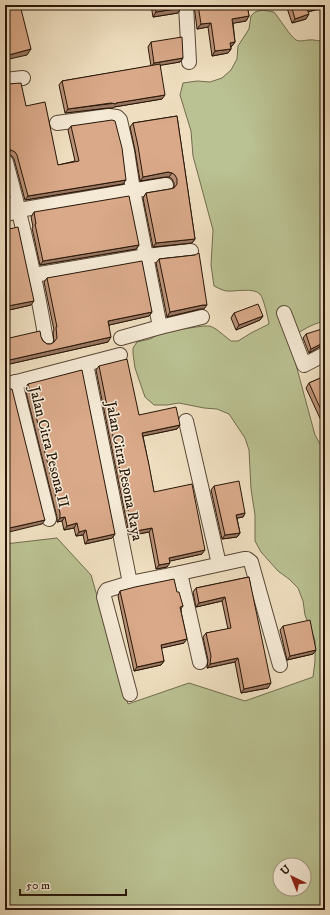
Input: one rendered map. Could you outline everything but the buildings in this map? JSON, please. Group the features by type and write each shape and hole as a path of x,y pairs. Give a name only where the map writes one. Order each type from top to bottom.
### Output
{"street":[{"path":"186,5 190,62"},
{"path":"5,80 23,78"},
{"path":"57,123 109,116 117,117 120,120 160,327"},
{"path":"6,162 34,275 46,340"},
{"path":"5,215 19,210 166,185"},
{"path":"34,275 191,250"},
{"path":"284,313 304,365 325,354"},
{"path":"121,338 202,317"},
{"path":"10,384 120,355"},
{"name":"Jalan Citra Pesona Raya","path":"86,364 130,584"},
{"name":"Jalan Citra Pesona II","path":"10,384 49,519"},
{"path":"186,421 219,564"},
{"path":"130,694 104,597 107,590 244,558 251,562 280,665"},
{"path":"180,573 200,662"}],"green space":[{"path":"262,10 274,12 296,40 325,41 325,321 311,326 289,339 315,435 325,453 325,910 5,910 5,544 57,538 91,575 128,704 189,683 245,701 313,677 315,640 305,615 303,601 298,588 278,571 261,552 255,541 255,515 251,489 249,450 245,438 229,414 217,409 179,403 154,405 145,397 135,368 133,354 133,348 137,342 150,339 163,332 210,326 231,341 238,341 269,324 260,294 249,290 226,291 214,286 211,265 213,230 193,156 191,131 180,95 183,83 197,81 210,82 222,78 231,70 237,59 238,46 249,29 251,16 255,12"}]}
